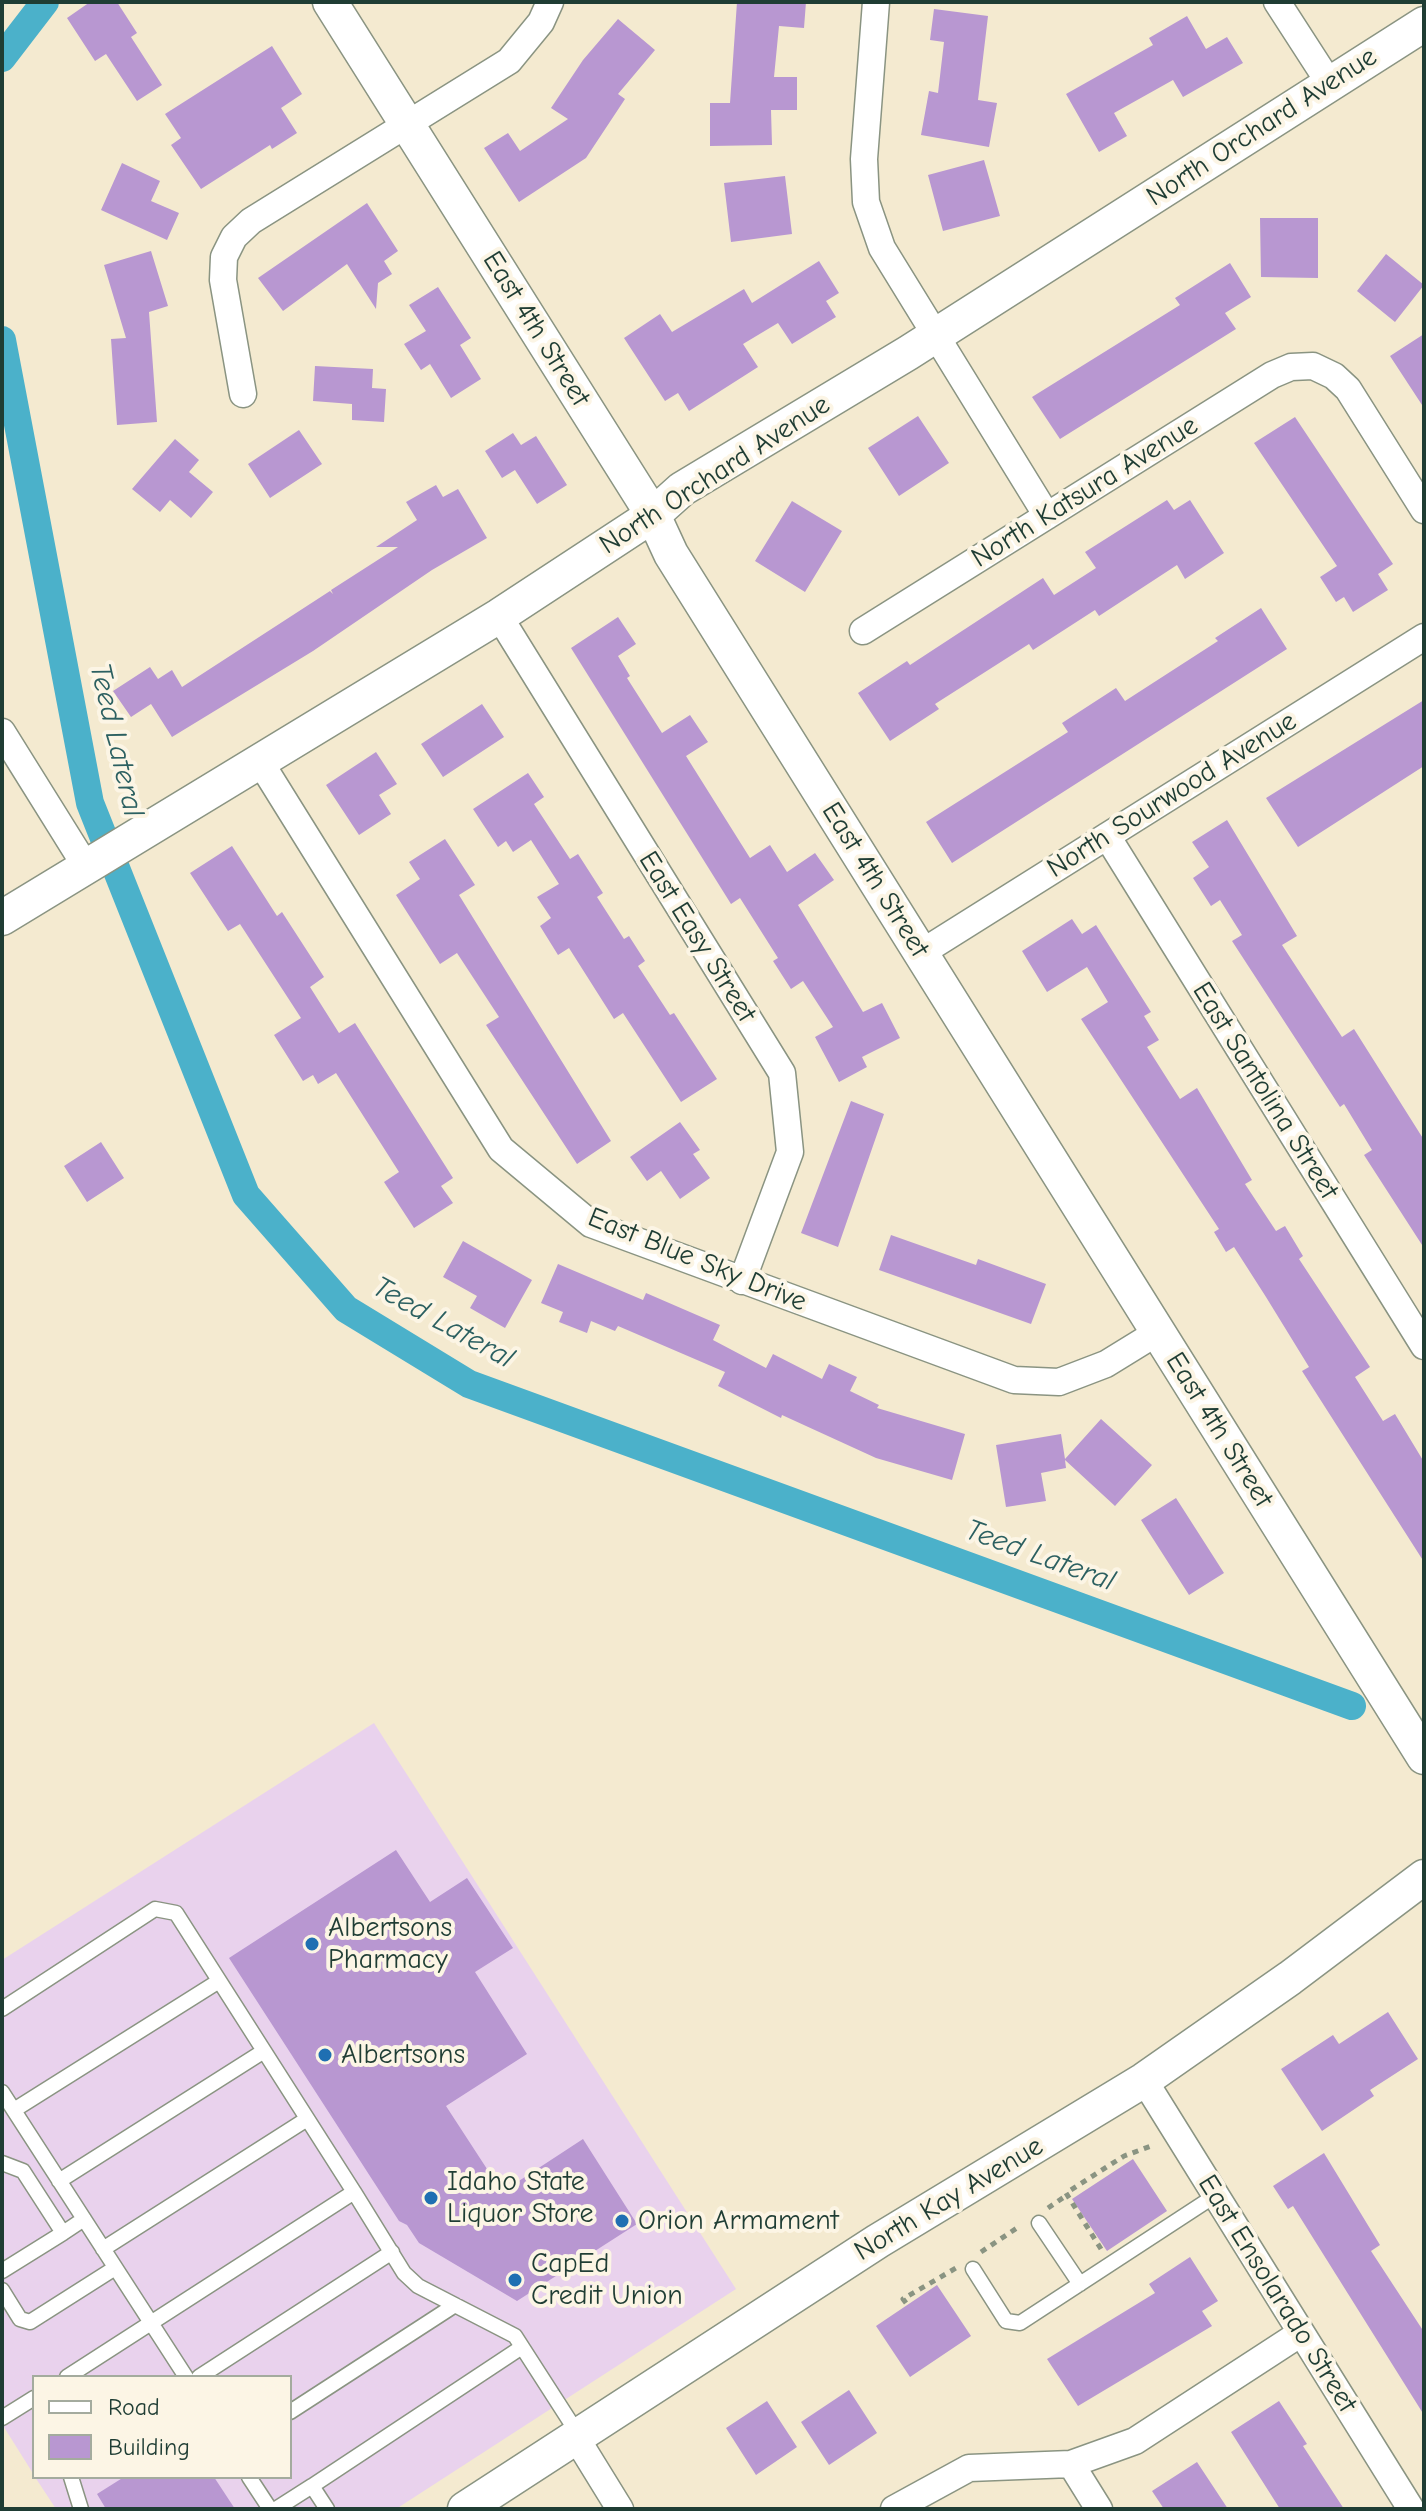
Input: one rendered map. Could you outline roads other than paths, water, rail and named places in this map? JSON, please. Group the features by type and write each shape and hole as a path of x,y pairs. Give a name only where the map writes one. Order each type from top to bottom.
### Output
{"street":[{"name":"East 4th Street","path":"330,2 653,515 671,554 1424,1757"},
{"path":"243,394 223,280 224,257 234,237 251,221 509,61 541,22 550,2"},
{"path":"876,2 864,159 866,202 882,248 1047,516"},
{"path":"1277,2 1330,84"},
{"name":"North Orchard Avenue","path":"2,918 99,856 499,616 653,515 682,489 936,335 1424,24"},
{"name":"North Katsura Avenue","path":"863,631 1272,375 1291,367 1313,366 1334,376 1348,389 1424,510"},
{"name":"East Easy Street","path":"499,616 782,1073 790,1152 742,1281"},
{"name":"North Sourwood Avenue","path":"921,953 1424,637"},
{"path":"2,732 99,856"},
{"name":"East Blue Sky Drive","path":"259,760 501,1149 591,1224 1014,1380 1059,1382 1106,1364 1158,1332"},
{"name":"East Santolina Street","path":"1107,836 1424,1346"},
{"name":"North Kay Avenue","path":"465,2509 878,2241 1144,2080 1290,1978 1424,1877"},
{"name":"East Ensolarado Street","path":"1144,2080 1411,2509"},
{"path":"894,2509 969,2468 1071,2464 1135,2441 1301,2333"},
{"path":"576,2435 620,2509"},
{"path":"1071,2464 1099,2509"}],"lane":[{"path":"2,2009 155,1909 176,1913 392,2252 418,2286 515,2336 576,2435"},
{"path":"14,2110 219,1981"},
{"path":"59,2181 264,2051"},
{"path":"2,2092 185,2375"},
{"path":"103,2249 307,2119"},
{"path":"2,2163 23,2171 63,2233"},
{"path":"70,2375 354,2192"},
{"path":"973,2269 1006,2321 1020,2323 1216,2195"},
{"path":"2,2271 84,2219"},
{"path":"1039,2223 1080,2284"},
{"path":"202,2375 392,2252"},
{"path":"2,2290 20,2319 30,2322 115,2268"},
{"path":"292,2411 455,2305"},
{"path":"250,2479 271,2509 312,2486 522,2347"},
{"path":"2,2418 32,2399"},
{"path":"72,2479 81,2509"},
{"path":"312,2486 327,2509"}],"waterway":[{"name":"Teed Lateral","path":"2,58 45,2"},
{"name":"Teed Lateral","path":"2,340 90,803 246,1195 346,1309 469,1384 1352,1706"}],"place":[{"name":"Albertsons Pharmacy","path":"312,1944"},
{"name":"Albertsons","path":"325,2055"},
{"name":"Idaho State Liquor Store","path":"431,2198"},
{"name":"Orion Armament","path":"622,2221"},
{"name":"CapEd Credit Union","path":"515,2280"}]}
